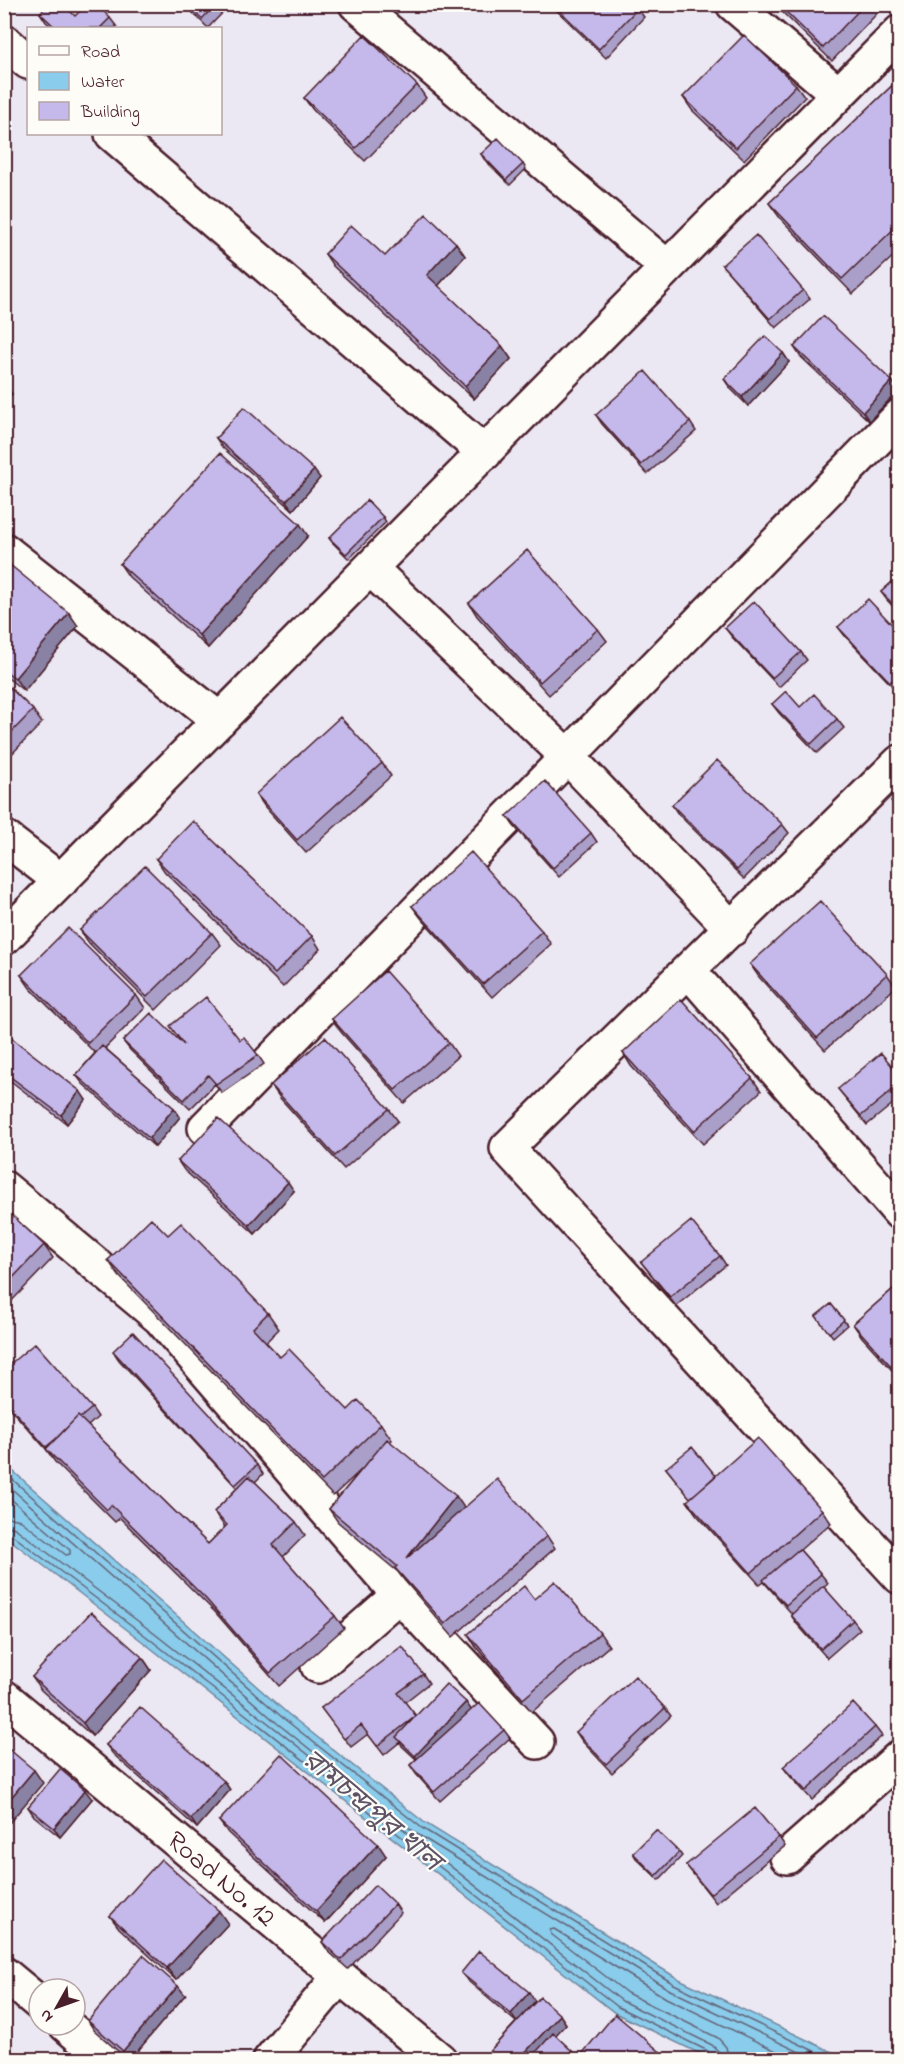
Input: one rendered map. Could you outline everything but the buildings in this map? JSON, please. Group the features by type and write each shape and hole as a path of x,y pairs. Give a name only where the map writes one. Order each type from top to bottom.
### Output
{"street":[{"path":"356,4 667,267"},
{"path":"733,4 838,94"},
{"path":"4,938 900,32"},
{"path":"4,41 27,61"},
{"path":"113,135 484,453"},
{"path":"206,1128 900,416"},
{"path":"4,550 220,720"},
{"path":"370,568 568,757 732,929"},
{"path":"900,762 507,1148 900,1577"},
{"path":"4,837 61,881"},
{"path":"689,971 900,1213"},
{"path":"4,1188 160,1318 399,1595 537,1742"},
{"path":"318,1666 399,1595"},
{"name":"Road No. 12","path":"4,1697 440,2060"},
{"path":"787,1857 900,1757"},
{"path":"4,1974 27,1992"},
{"path":"270,2060 340,1976"},
{"path":"80,2037 107,2060"}],"water":[{"name":"রামচন্দ্রপুর খাল","path":"5,1464 287,1713 425,1823 677,1978 847,2059 711,2059 615,2013 5,1536"}]}
